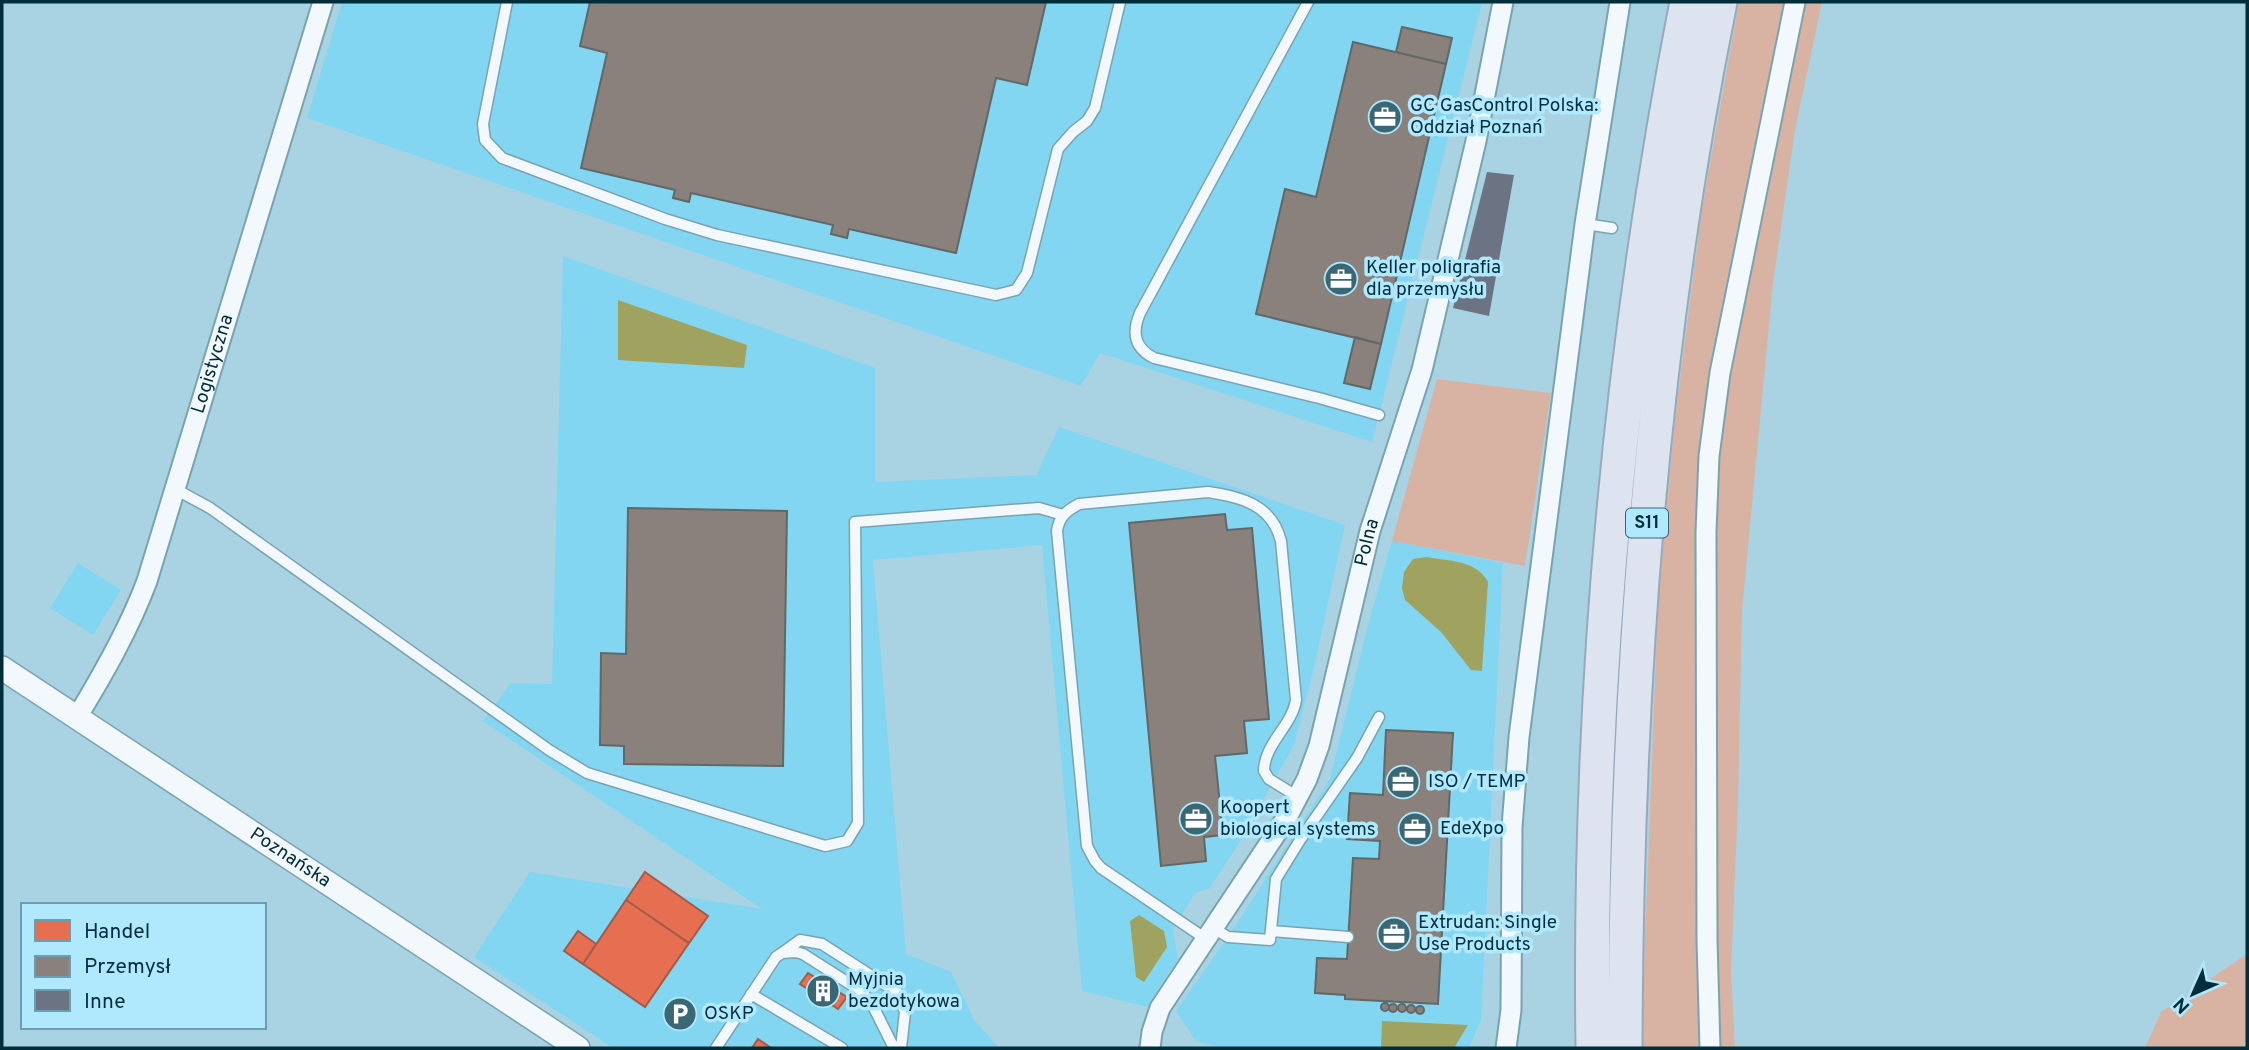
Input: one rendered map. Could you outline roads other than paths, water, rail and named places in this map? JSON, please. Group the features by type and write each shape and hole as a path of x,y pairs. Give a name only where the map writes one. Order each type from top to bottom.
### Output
{"highway":[{"name":"S11","path":"1593,1048 1592,969 1597,774 1615,506 1646,250 1687,2"},
{"name":"S11","path":"1625,1048 1629,776 1637,635 1650,485 1682,220 1720,2"},
{"path":"1579,1048 1592,969"}],"street":[{"name":"Logistyczna","path":"77,717 111,660 148,581 323,2"},
{"name":"Polna","path":"1150,1048 1160,1008 1276,835 1298,797 1319,746 1370,531 1422,370 1475,141 1503,2"},
{"path":"1506,1048 1511,1010 1512,827 1516,759 1585,224 1620,2"},
{"path":"1710,1048 1707,952 1706,559 1709,456 1720,373 1795,2"},
{"name":"Poznańska","path":"2,668 578,1048"}],"lane":[{"path":"507,2 483,124 485,141 502,158 652,214 717,235 996,295 1016,290 1027,273 1058,149 1087,121 1095,108 1120,2"},
{"path":"1308,2 1140,313 1135,335 1140,348 1154,358 1379,415"},
{"path":"1585,224 1612,228"},
{"path":"176,489 210,508 537,742 587,773 825,846 847,841 858,822 855,522 1039,509 1063,515"},
{"path":"1298,797 1269,779 1264,767 1271,748 1292,716 1297,700 1281,541 1275,521 1261,508 1229,496 1208,492 1079,504 1063,515 1057,531 1087,846 1090,855 1101,867 1209,934 1270,940 1274,886 1280,871 1357,758 1380,717"},
{"path":"1271,931 1348,937"},
{"path":"716,1048 776,957 800,940 822,944 898,993 905,1012 901,1048"},
{"path":"782,953 796,951 803,954 861,991 872,1004 894,1048"},
{"path":"751,994 842,1048"}],"place":[{"name":"GC GasControl Polska: Oddział Poznań","path":"1385,117"},
{"name":"Keller poligrafia dla przemysłu","path":"1341,279"},
{"name":"ISO / TEMP","path":"1403,782"},
{"name":"Koopert biological systems","path":"1196,819"},
{"name":"EdeXpo","path":"1415,829"},
{"name":"Extrudan: Single Use Products","path":"1394,934"},
{"name":"Myjnia bezdotykowa","path":"823,991"},
{"name":"OSKP","path":"680,1014"}]}
